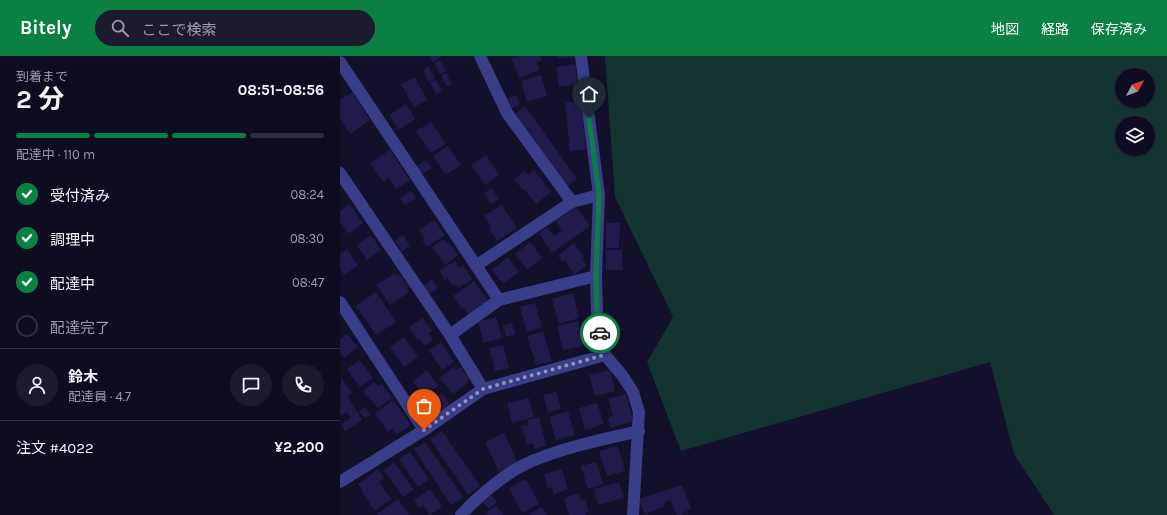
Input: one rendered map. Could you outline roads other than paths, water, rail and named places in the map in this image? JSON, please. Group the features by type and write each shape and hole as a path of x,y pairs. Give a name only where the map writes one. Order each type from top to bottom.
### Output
{"street":[{"path":"480,56 507,113 572,202"},
{"path":"581,56 599,195 596,276 597,312 604,355 622,375 633,392 639,412 633,515"},
{"path":"340,62 499,300"},
{"path":"340,173 450,335 483,389"},
{"path":"477,265 572,202 599,195"},
{"path":"450,335 499,300 596,276"},
{"path":"340,302 424,430"},
{"path":"341,480 424,430 483,389 604,355"},
{"path":"461,515 480,496 512,473 531,462 599,440 639,431"}]}
